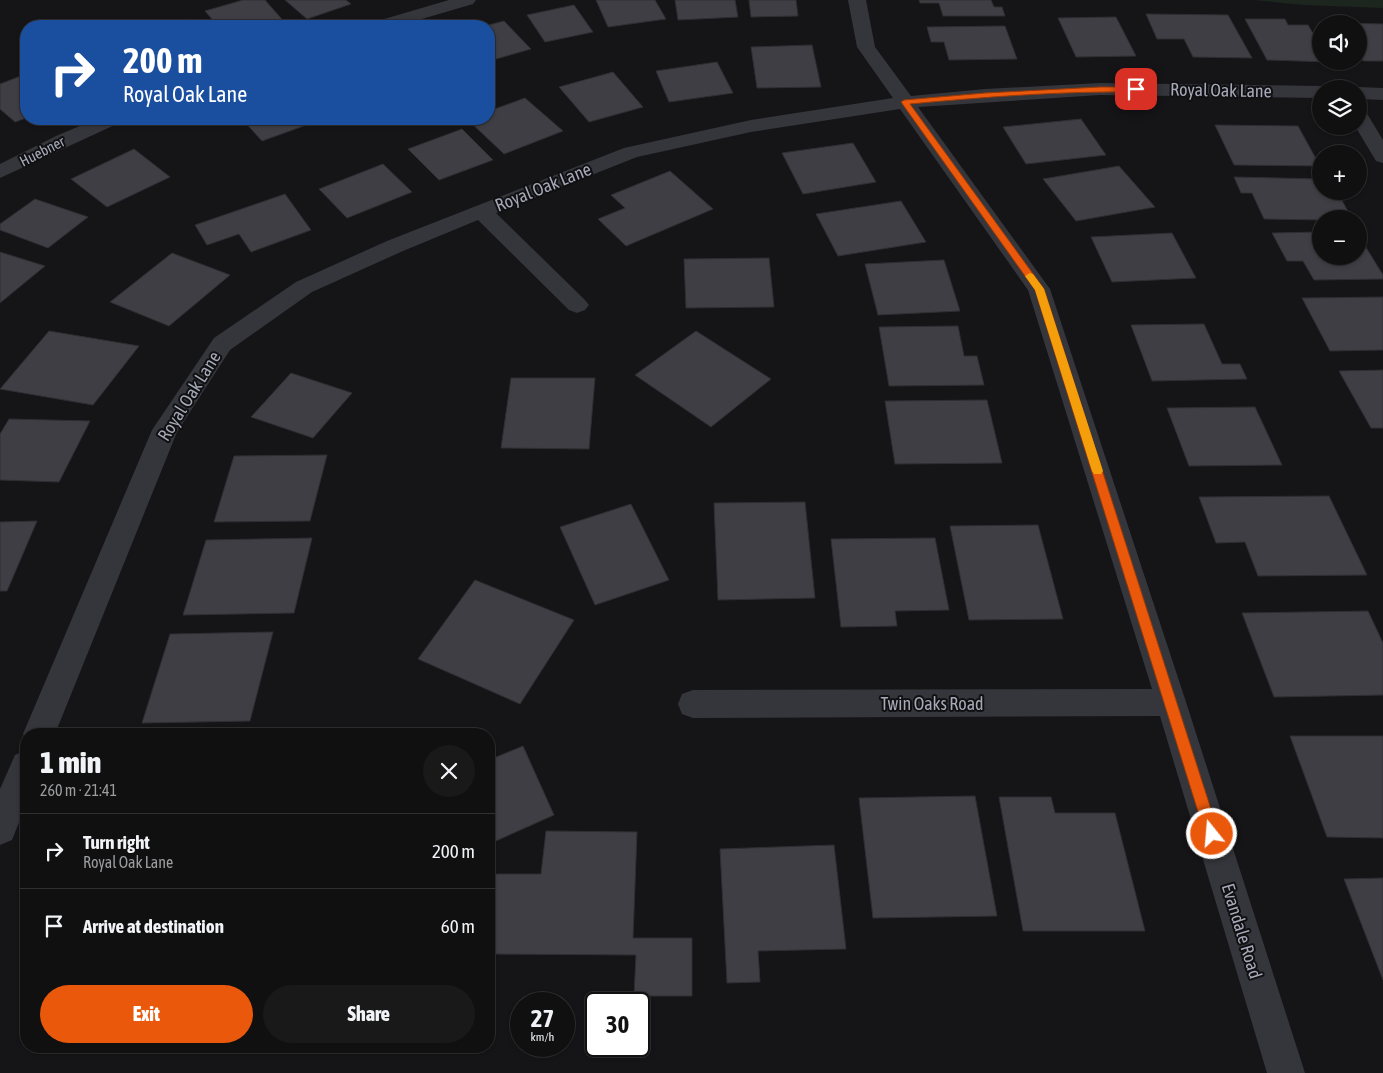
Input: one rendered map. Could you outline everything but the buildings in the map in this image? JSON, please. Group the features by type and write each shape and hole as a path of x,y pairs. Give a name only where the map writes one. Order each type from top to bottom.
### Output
{"street":[{"path":"400,20 467,0"},
{"name":"Evandale Road","path":"857,0 866,46 904,102 1039,289 1171,702 1286,1073"},
{"name":"Royal Oak Lane","path":"41,728 164,430 222,344 304,287 395,246 632,152 751,126 904,102 985,95 1100,89 1312,92"},
{"path":"1367,93 1383,94"},
{"name":"Huebner","path":"0,172 63,140 98,125"},
{"path":"1367,130 1383,157"},
{"path":"482,212 577,305"},
{"name":"Twin Oaks Road","path":"693,704 1171,702"},
{"path":"0,829 20,780"}],"shaded area":[{"path":"1253,0 1383,0 1383,8 1304,5"}],"slow traffic":[{"path":"1030,276 1039,289 1097,471"}],"route":[{"path":"1136,89 985,95 904,102 1039,289 1212,834"}]}
